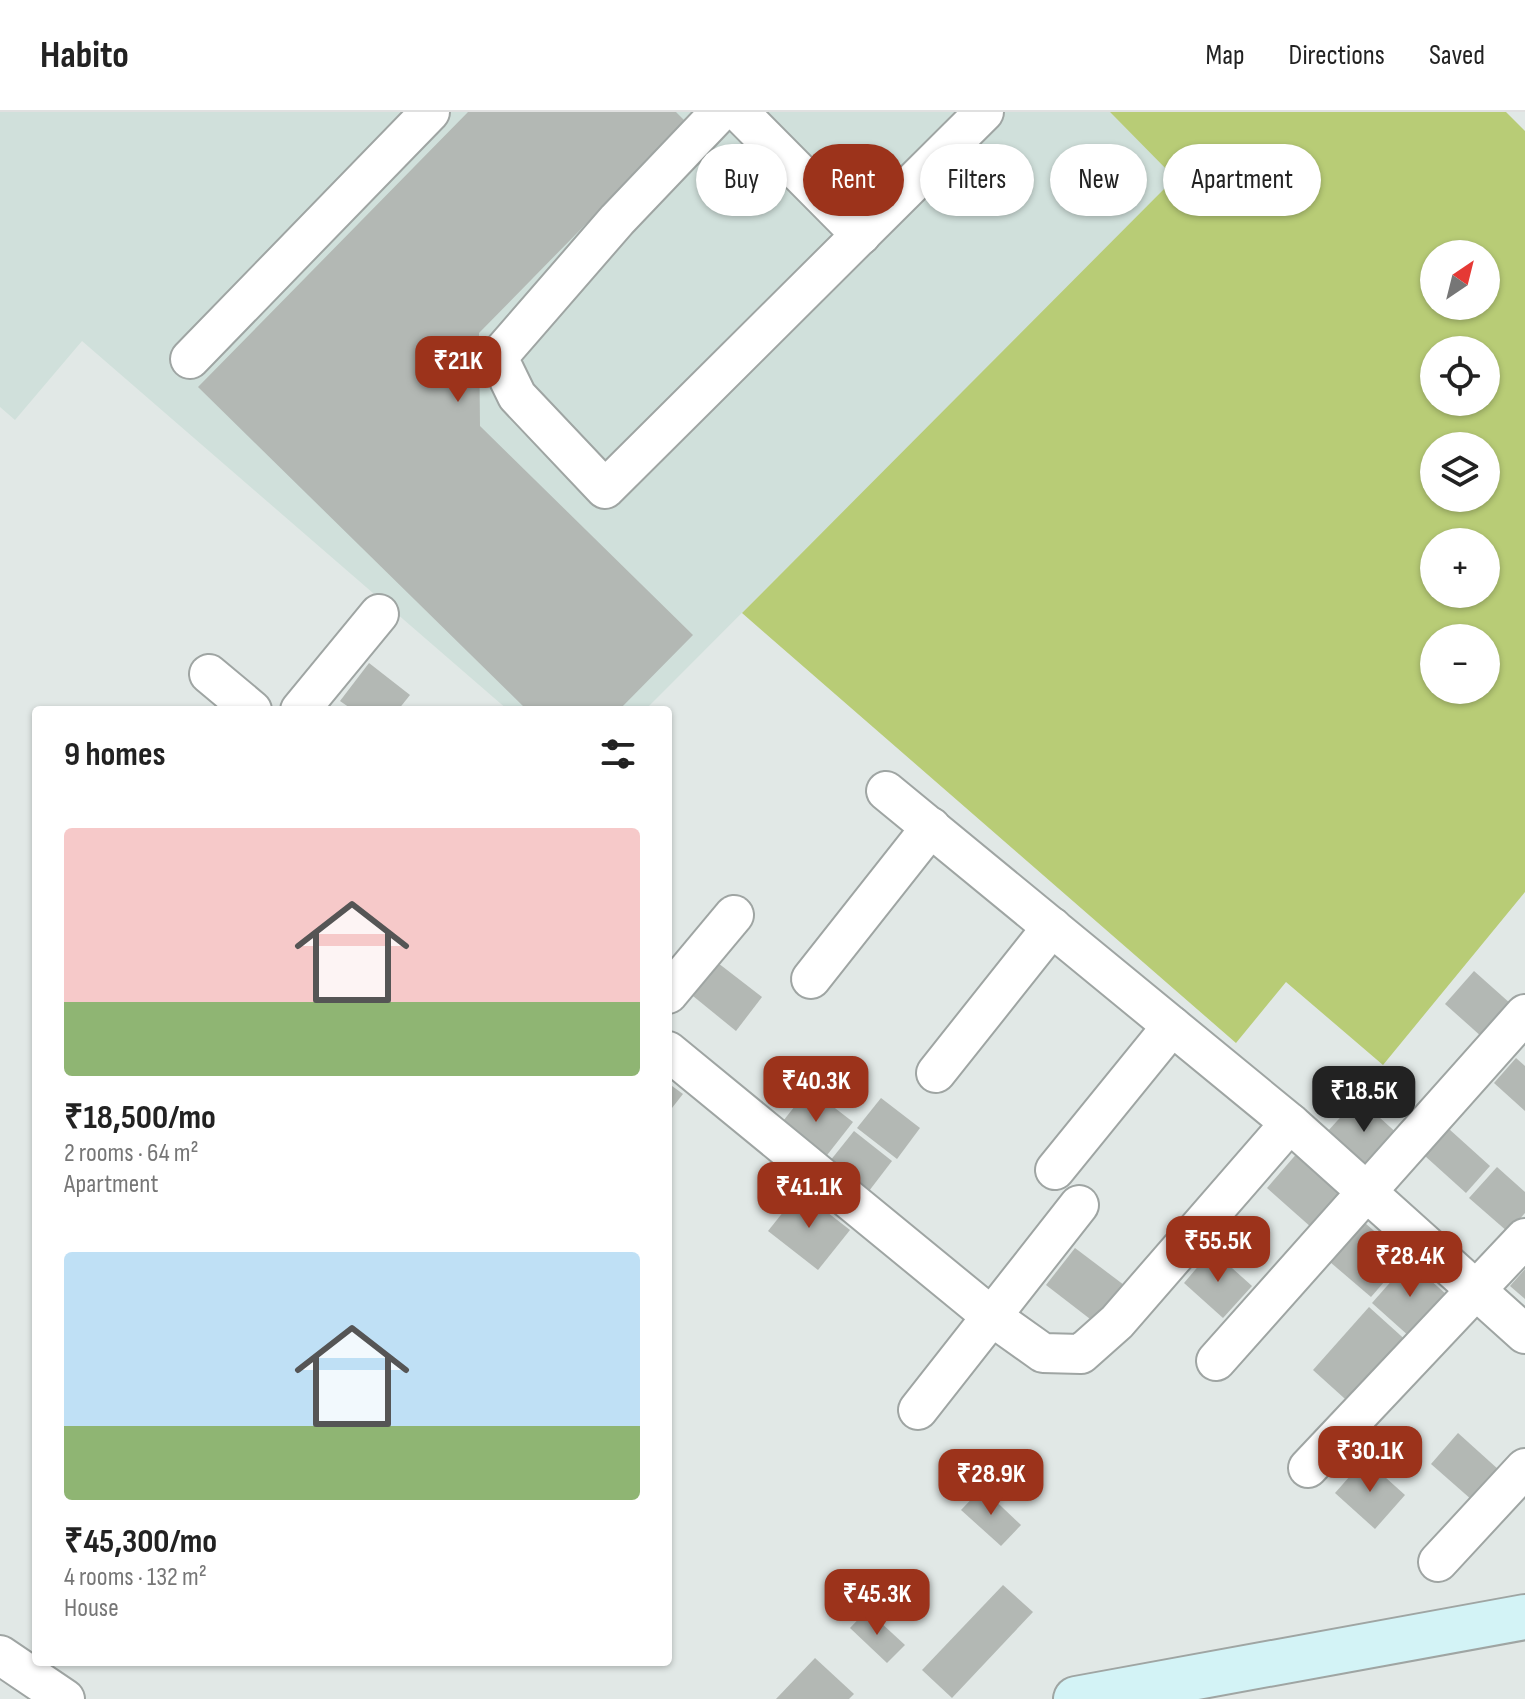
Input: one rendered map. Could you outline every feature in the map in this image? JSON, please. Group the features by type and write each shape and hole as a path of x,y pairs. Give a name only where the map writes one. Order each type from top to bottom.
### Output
{"main road":[{"path":"1076,1699 1525,1617"}],"street":[{"path":"190,359 430,112"},
{"path":"720,112 617,220 498,357 517,396 605,489 984,112"},
{"path":"739,112 861,235"},
{"path":"303,706 379,614"},
{"path":"209,674 247,706"},
{"path":"886,791 1290,1123 1525,1334"},
{"path":"811,979 931,827"},
{"path":"672,989 734,915"},
{"path":"936,1073 1052,927"},
{"path":"1216,1361 1525,1014"},
{"path":"1055,1170 1172,1026"},
{"path":"672,1054 991,1316 1043,1353 1081,1354 1117,1322 1290,1123"},
{"path":"918,1410 1079,1205"},
{"path":"1308,1468 1525,1238"},
{"path":"1438,1562 1525,1468"},
{"path":"0,1655 65,1699"}],"shaded area":[{"path":"0,112 1110,112 1142,144 1050,144 1050,216 1138,216 649,706 503,706 82,341 15,420 0,407"},
{"path":"1147,149 1163,165 1163,191 1147,207"}],"green space":[{"path":"1110,112 1506,112 1525,131 1525,892 1383,1065 1286,982 1236,1043 742,613 1137,216 1147,216 1147,206 1163,190 1163,216 1321,216 1321,144 1163,144 1163,166 1147,150 1147,144 1142,144"}],"building":[{"path":"468,112 676,112 686,122 479,333 480,426 693,635 623,706 523,706 198,387"},
{"path":"369,663 410,695 401,706 347,706 340,701"},
{"path":"718,963 762,997 736,1031 693,996"},
{"path":"1474,971 1511,1004 1482,1037 1445,1004"},
{"path":"1516,1058 1525,1066 1525,1111 1494,1083"},
{"path":"672,1086 683,1094 672,1108"},
{"path":"809,1088 853,1122 824,1159 780,1125"},
{"path":"881,1098 920,1128 897,1159 857,1128"},
{"path":"1358,1098 1400,1136 1370,1170 1327,1132"},
{"path":"1449,1129 1490,1166 1466,1193 1425,1156"},
{"path":"854,1131 892,1161 869,1191 830,1161"},
{"path":"1299,1151 1345,1191 1312,1228 1267,1188"},
{"path":"1497,1167 1525,1192 1525,1213 1508,1232 1469,1198"},
{"path":"800,1191 850,1230 818,1270 768,1231"},
{"path":"1365,1223 1405,1258 1371,1297 1330,1262"},
{"path":"1075,1248 1124,1285 1094,1322 1046,1285"},
{"path":"1212,1250 1252,1286 1223,1318 1184,1283"},
{"path":"1409,1261 1447,1295 1410,1337 1372,1303"},
{"path":"1525,1269 1525,1299 1510,1286"},
{"path":"1369,1307 1410,1344 1354,1407 1313,1370"},
{"path":"1458,1433 1499,1470 1472,1500 1431,1464"},
{"path":"1365,1459 1405,1495 1375,1529 1335,1493"},
{"path":"982,1488 1021,1525 1001,1546 961,1510"},
{"path":"1003,1585 1033,1612 952,1698 922,1670"},
{"path":"867,1610 905,1645 887,1663 850,1628"},
{"path":"815,1658 854,1694 849,1699 776,1699"}]}
